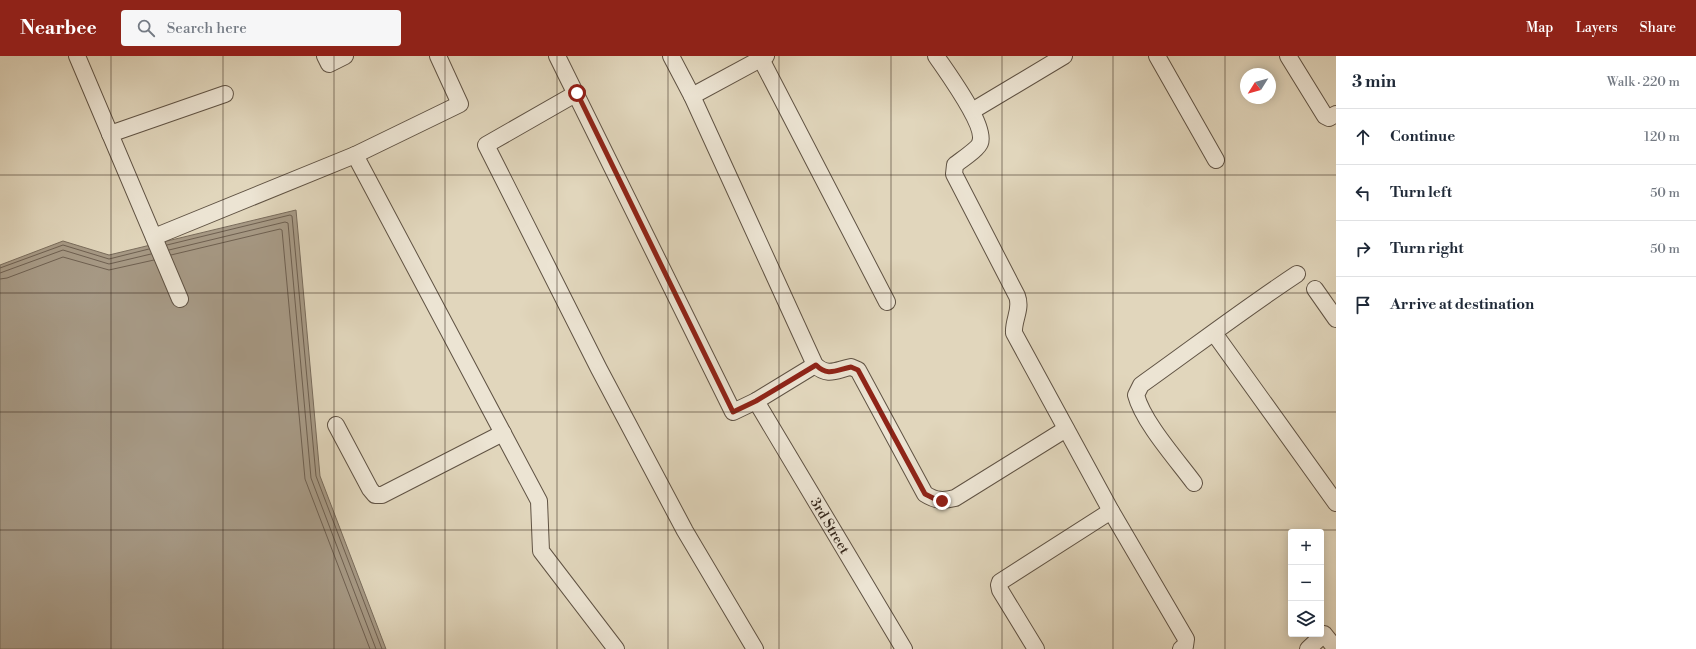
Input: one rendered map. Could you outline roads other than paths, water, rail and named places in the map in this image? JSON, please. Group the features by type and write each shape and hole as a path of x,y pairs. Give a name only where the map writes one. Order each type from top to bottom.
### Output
{"street":[{"path":"77,56 180,299"},
{"path":"326,56 329,64 345,56"},
{"path":"154,237 355,155 460,104 438,56"},
{"path":"557,56 577,93 733,412 756,401 816,365"},
{"path":"671,56 692,96 816,365 822,371 832,372 851,367 858,370 925,494 937,500 954,498 1066,429"},
{"path":"936,56 972,111 981,136 981,142 978,146 955,165 954,174 1017,296 1019,307 1013,328 1014,333 1111,511 1186,639 1186,644 1181,649"},
{"path":"972,111 1064,56"},
{"path":"1157,56 1216,160"},
{"path":"1288,56 1325,116 1329,118 1336,114"},
{"path":"692,96 764,57 887,302"},
{"path":"577,93 486,145 599,369 674,510 755,649"},
{"path":"110,134 225,94"},
{"path":"355,155 539,501 541,552 616,649"},
{"path":"1194,483 1146,418 1136,395 1141,385 1297,274"},
{"path":"1315,289 1336,319"},
{"path":"1214,334 1336,503"},
{"name":"3rd Street","path":"756,401 904,649"},
{"path":"336,426 370,489 375,495 382,495 503,433"},
{"path":"1036,649 1000,590 1000,582 1111,511"},
{"path":"1308,649 1324,634 1336,649"}],"water":[{"path":"296,210 320,476 386,649 0,649 0,265 63,241 109,255"}]}
